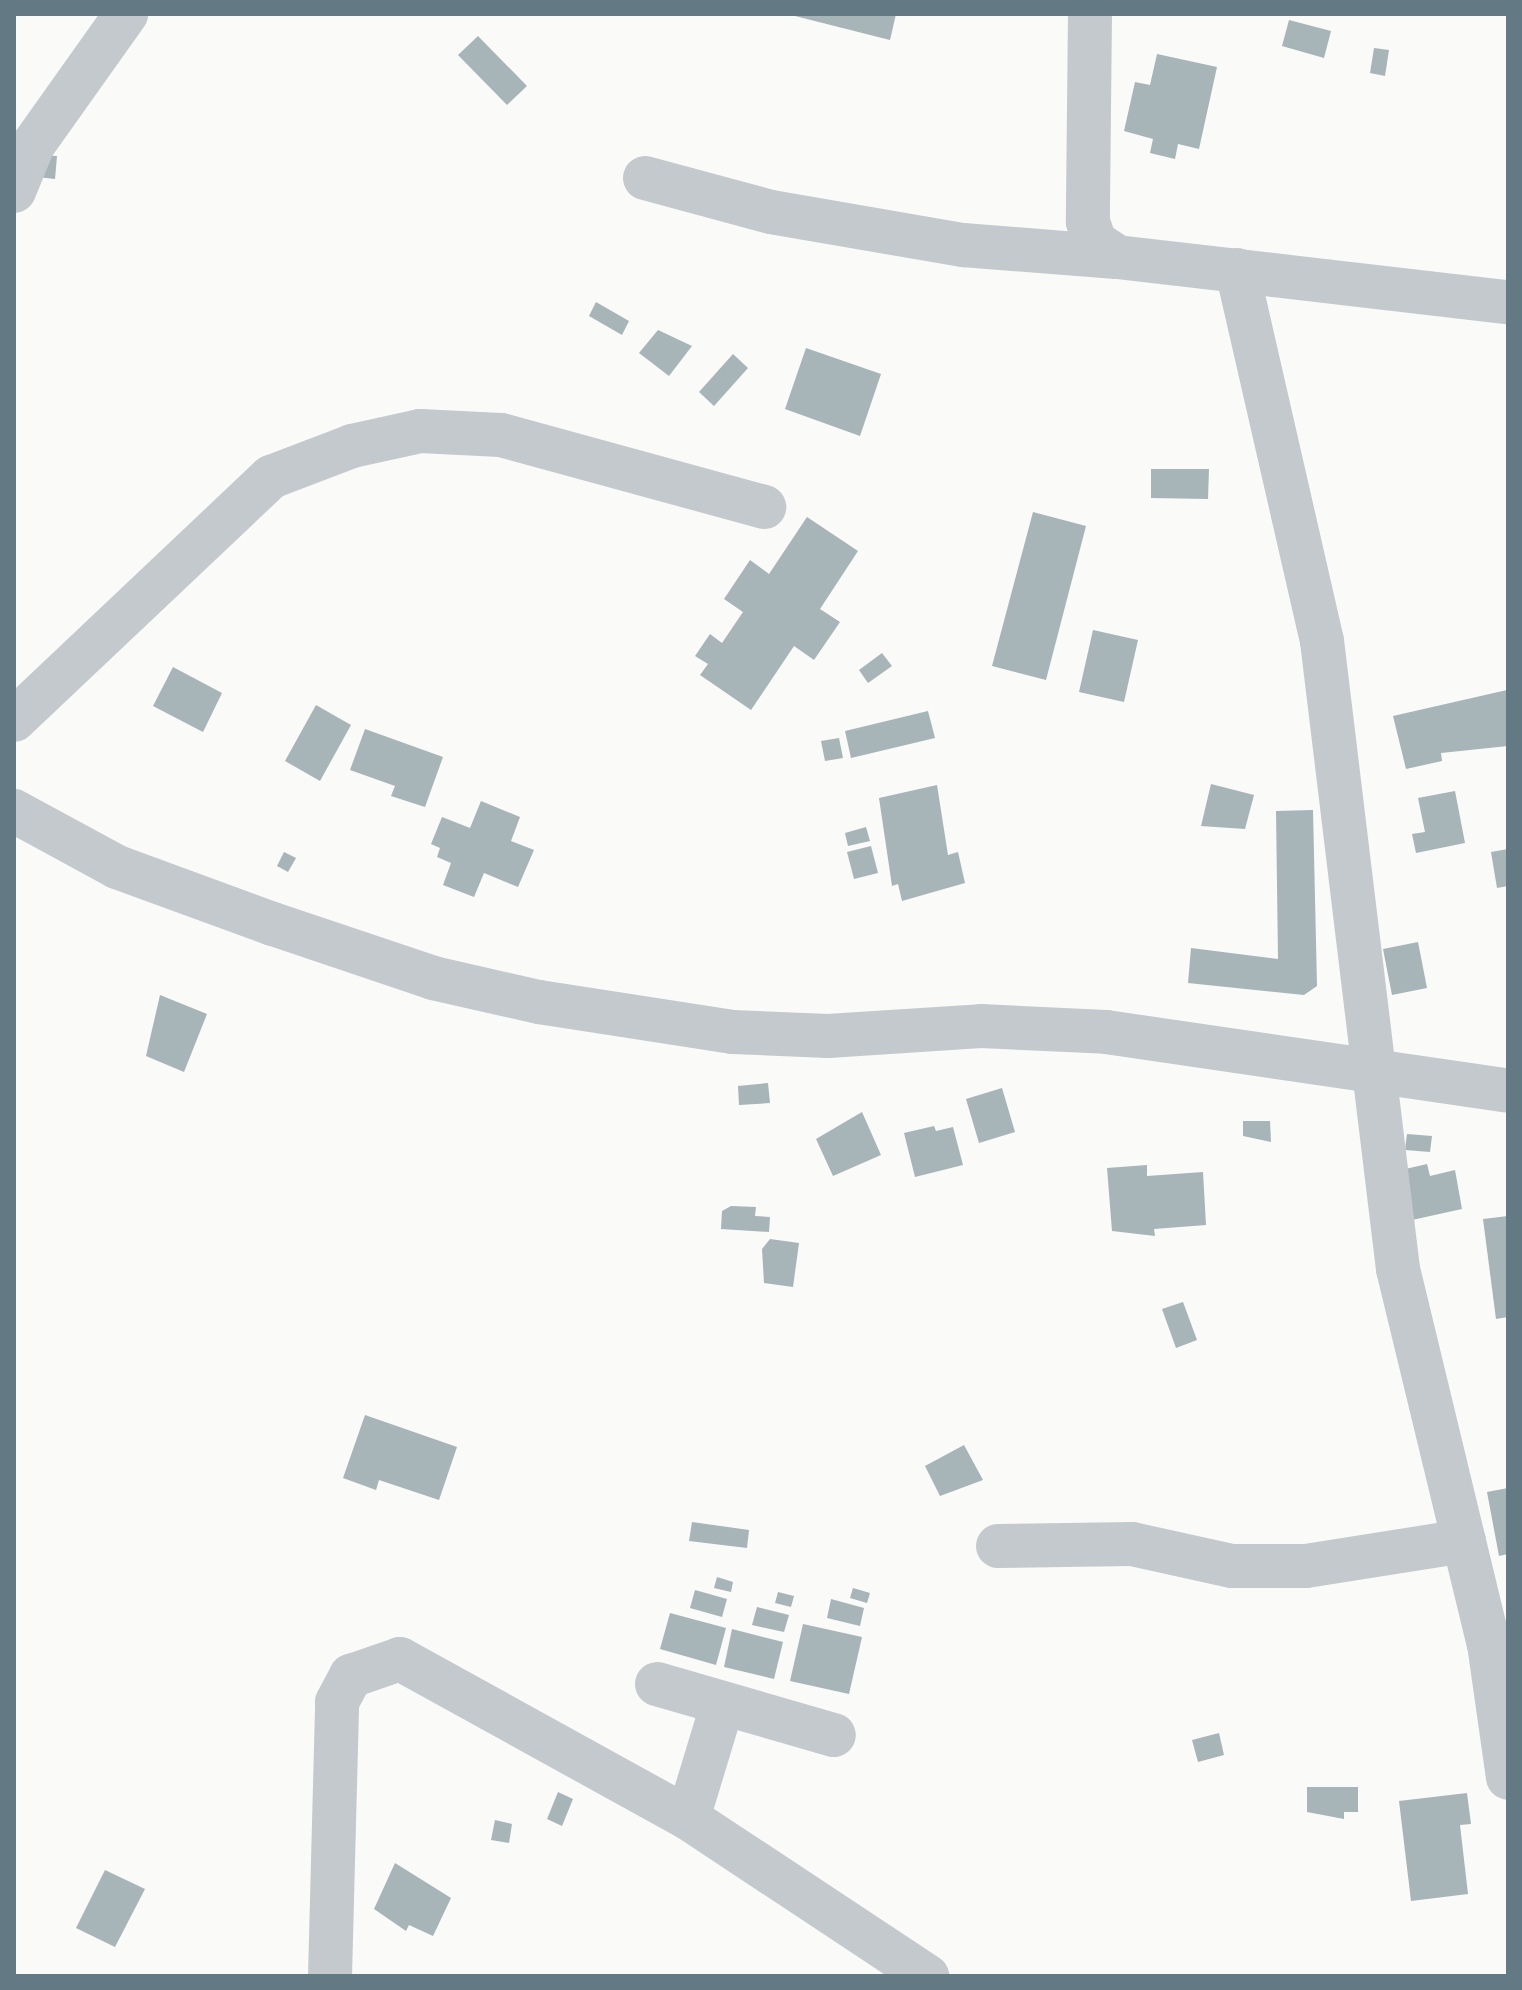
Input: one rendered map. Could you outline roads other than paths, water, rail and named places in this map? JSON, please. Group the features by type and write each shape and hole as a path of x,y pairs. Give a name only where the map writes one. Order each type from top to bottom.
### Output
{"street":[{"path":"14,191 33,145 126,14"},
{"path":"1090,14 1088,222 1095,242 1117,257"},
{"path":"645,178 771,212 963,245 1117,257 1508,302"},
{"path":"1237,270 1322,641 1370,1066 1401,1282 1464,1541 1508,1778"},
{"path":"14,720 271,477 352,446 420,431 501,435 764,507"},
{"path":"14,811 117,867 273,924 433,978 539,1002 733,1032 1059,1030 1370,1066 1508,1091"},
{"path":"998,1546 1132,1544 1232,1566 1306,1566 1464,1541"},
{"path":"330,1976 337,1702 351,1676 375,1663 400,1659 457,1687 688,1818 927,1976"},
{"path":"657,1684 834,1735"},
{"path":"688,1818 723,1703"}]}
